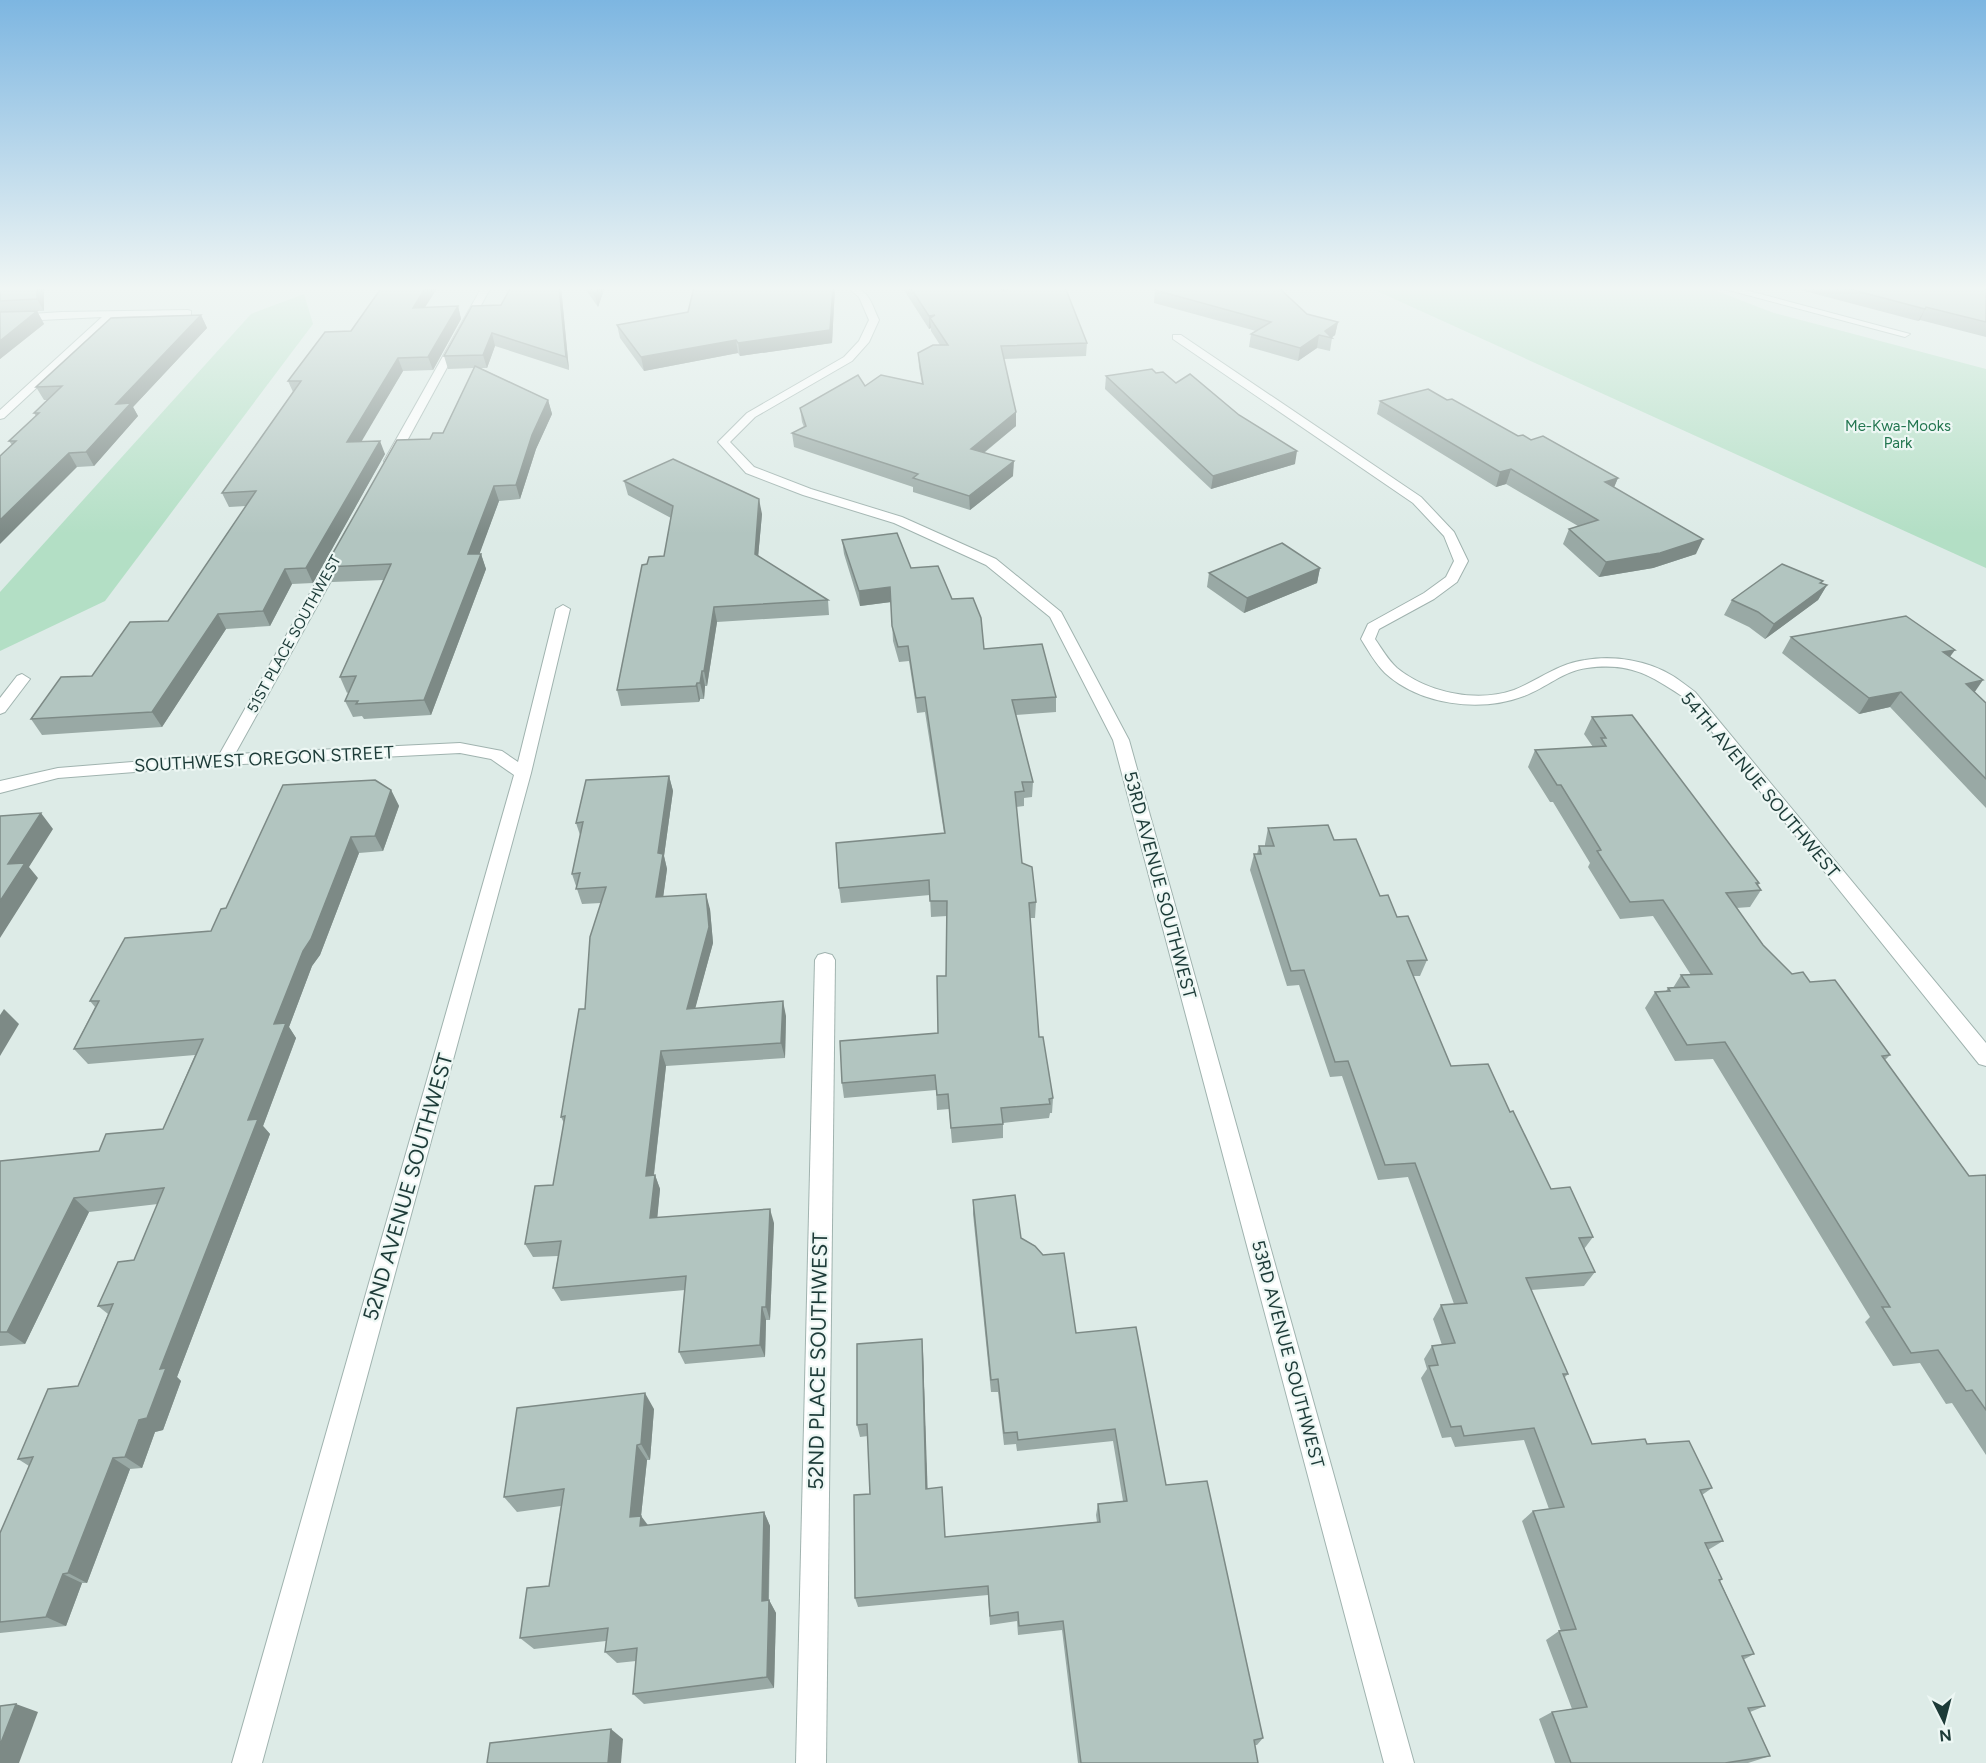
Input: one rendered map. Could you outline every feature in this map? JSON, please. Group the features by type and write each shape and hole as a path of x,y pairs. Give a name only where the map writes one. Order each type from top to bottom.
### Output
{"street":[{"path":"0,416 51,369"},
{"path":"386,470 442,369"},
{"name":"53RD AVENUE SOUTHWEST","path":"830,369 751,415 724,442 750,470 807,492 898,520 991,562 1056,615 1121,741 1399,1763"},
{"name":"54TH AVENUE SOUTHWEST","path":"1225,369 1417,500 1448,531 1458,545 1461,561 1452,579 1430,596 1373,627 1368,639 1394,674 1423,690 1462,700 1497,700 1520,693 1574,666 1605,664 1635,666 1666,678 1689,695 1986,1058"},
{"name":"51ST PLACE SOUTHWEST","path":"224,760 345,542"},
{"name":"52ND AVENUE SOUTHWEST","path":"247,1763 524,773 563,609"},
{"path":"0,709 22,679"},
{"name":"SOUTHWEST OREGON STREET","path":"0,787 58,773 224,760 460,748 496,754 524,773"},
{"name":"52ND PLACE SOUTHWEST","path":"811,1763 825,960"}],"green space":[{"path":"201,369 279,369 105,601 0,651 0,592"},
{"name":"Me-Kwa-Mooks Park","path":"1549,369 1986,369 1986,568"}],"building":[{"path":"55,369 149,369 116,404 131,403 86,452 69,453 0,520 0,456 16,441 9,441 39,413 34,413 62,386 36,387"},
{"path":"297,369 391,369 347,442 380,441 306,568 285,569 263,611 218,614 152,712 31,719 61,677 92,676 130,622 168,621 256,491 222,493 301,381 288,381"},
{"path":"473,369 482,369 548,400 532,435 516,485 494,486 468,554 481,554 424,700 356,704 358,701 345,701 356,676 340,677 391,564 325,567 397,440 430,439 433,433 443,433"},
{"path":"921,369 1006,369 1016,412 971,449 1014,461 969,496 913,478 918,474 792,433 806,426 800,408 858,375 865,386 881,375 923,384"},
{"path":"1152,369 1156,373 1163,372 1176,383 1190,374 1239,415 1297,451 1213,476 1106,376"},
{"path":"1428,389 1447,400 1452,399 1518,436 1523,435 1531,440 1543,436 1618,478 1605,482 1703,539 1660,553 1606,562 1569,529 1598,520 1511,469 1500,472 1380,401"},
{"path":"673,459 759,499 755,554 828,600 714,607 700,683 696,686 617,690 642,565 647,564 649,557 664,556 673,506 624,481"},
{"path":"897,533 911,568 938,566 952,599 973,598 981,618 984,649 1042,644 1056,697 1012,700 1033,782 1022,782 1024,791 1015,792 1022,863 1032,867 1036,902 1029,903 1039,1037 1043,1037 1053,1098 1049,1099 1050,1104 1001,1108 1003,1124 951,1128 948,1094 937,1095 935,1075 842,1083 840,1041 938,1033 937,976 946,976 947,901 930,901 929,880 839,888 836,843 945,833 925,697 916,698 908,646 898,647 892,626 890,587 859,591 842,540"},
{"path":"1282,543 1320,568 1247,598 1209,573"},
{"path":"1782,564 1823,581 1820,583 1827,585 1774,624 1758,612 1732,600"},
{"path":"1906,616 1955,650 1943,652 1983,680 1966,684 1986,703 1986,779 1901,692 1869,698 1791,637"},
{"path":"1632,715 1759,883 1756,883 1761,890 1726,893 1763,945 1792,974 1803,972 1810,982 1835,980 1890,1055 1882,1056 1969,1176 1986,1175 1986,1410 1972,1390 1966,1391 1938,1350 1911,1353 1882,1307 1890,1307 1725,1042 1687,1045 1655,992 1670,991 1668,988 1689,987 1681,975 1712,974 1663,900 1630,902 1597,851 1601,850 1561,785 1557,785 1535,750 1606,746 1601,738 1606,738 1592,717"},
{"path":"669,776 658,853 663,854 656,897 706,894 709,927 687,1009 783,1001 781,1043 661,1051 646,1176 655,1175 650,1218 770,1209 766,1307 762,1307 760,1345 679,1352 686,1276 553,1288 561,1241 525,1244 535,1186 553,1185 565,1116 561,1117 579,1009 585,1009 590,937 606,887 576,889 580,873 572,874 583,822 576,823 586,780"},
{"path":"375,780 391,790 375,836 351,837 311,939 303,951 274,1024 286,1023 248,1120 258,1119 160,1369 166,1368 147,1418 139,1420 125,1457 113,1458 68,1573 63,1574 46,1617 0,1622 0,1533 33,1457 18,1459 48,1389 78,1386 113,1304 98,1306 118,1262 134,1260 164,1188 74,1198 7,1332 0,1332 0,1161 99,1151 106,1134 163,1129 203,1039 74,1049 99,1001 90,1001 125,938 211,931 221,909 226,908 283,785"},
{"path":"41,813 8,864 25,863 0,901 0,816"},
{"path":"1328,825 1334,840 1356,839 1380,896 1388,895 1397,917 1408,916 1427,960 1407,961 1451,1066 1488,1064 1510,1112 1513,1111 1551,1189 1570,1187 1593,1237 1579,1238 1595,1272 1526,1278 1568,1374 1563,1374 1592,1444 1645,1439 1647,1444 1689,1441 1712,1488 1700,1490 1723,1541 1705,1543 1722,1579 1719,1580 1754,1654 1742,1656 1765,1706 1748,1708 1770,1756 1725,1763 1571,1763 1552,1712 1587,1707 1559,1631 1576,1629 1533,1511 1564,1507 1534,1428 1464,1436 1461,1426 1451,1427 1429,1366 1438,1365 1432,1346 1455,1343 1441,1305 1467,1303 1415,1163 1385,1165 1348,1061 1335,1062 1304,970 1291,971 1254,854 1261,854 1259,846 1274,846 1268,828"},
{"path":"1015,1195 1021,1238 1035,1246 1043,1255 1064,1253 1076,1333 1136,1327 1166,1485 1207,1481 1263,1738 1254,1740 1258,1763 1081,1763 1063,1621 1019,1626 1018,1612 990,1616 988,1586 855,1598 854,1495 870,1494 867,1424 857,1425 857,1344 922,1339 926,1489 942,1487 945,1537 1100,1522 1098,1504 1127,1501 1115,1429 1018,1440 1017,1432 1004,1433 998,1379 991,1380 973,1200"},
{"path":"645,1393 641,1444 637,1445 630,1517 641,1516 640,1526 764,1512 762,1601 769,1600 767,1677 633,1694 637,1648 605,1652 608,1628 520,1638 527,1588 549,1586 564,1489 504,1497 517,1408"},
{"path":"16,1704 0,1745 0,1706"},
{"path":"611,1729 608,1763 487,1763 490,1743"}]}
